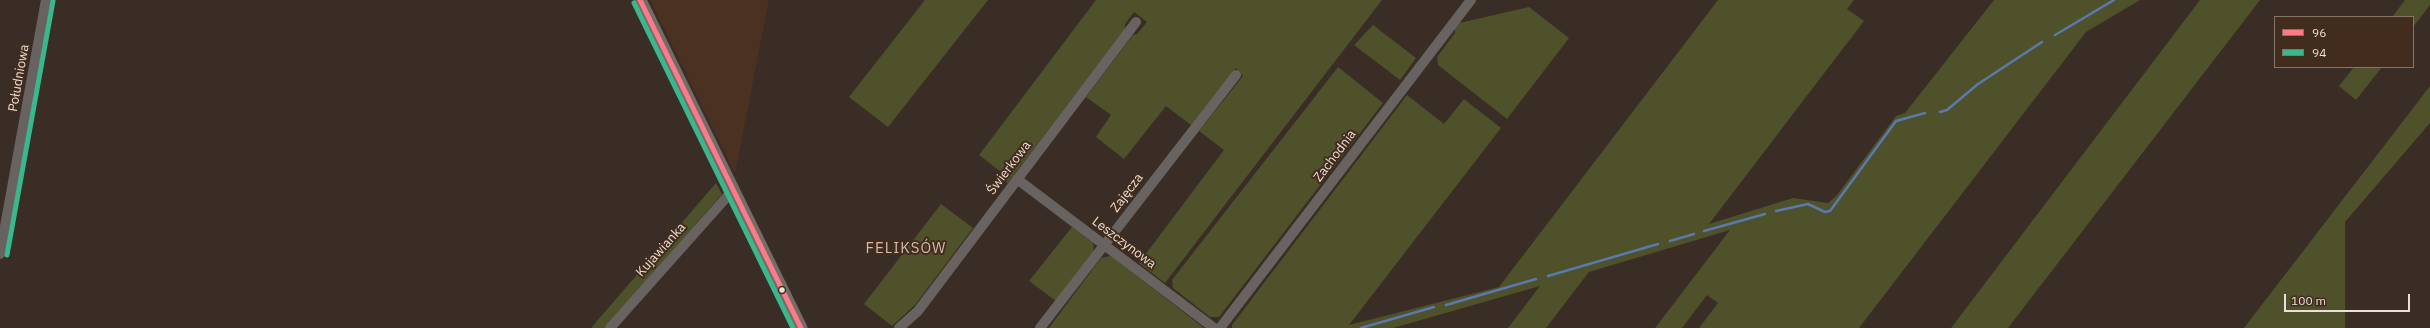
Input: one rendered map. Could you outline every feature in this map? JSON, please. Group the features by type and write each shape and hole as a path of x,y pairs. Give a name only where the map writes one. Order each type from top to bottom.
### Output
{"main road":[{"path":"640,0 802,328"}],"street":[{"name":"Południowa","path":"0,254 46,0"},
{"name":"Zachodnia","path":"1220,328 1471,0"},
{"name":"Świerkowa","path":"899,328 918,311 1136,22"},
{"name":"Zajęcza","path":"1040,328 1236,75"},
{"name":"Leszczynowa","path":"1017,179 1214,328"},
{"name":"Kujawianka","path":"610,328 733,190"}],"shaded area":[{"path":"650,0 769,0 735,174"}],"green space":[{"path":"925,0 988,0 888,127 849,97"},
{"path":"1096,0 1382,0 1165,283 1139,263 1224,150 1199,131 1243,76 1236,68 1191,125 1166,106 1124,159 1096,137 1111,115 1086,97 1133,35 1137,34 1147,22 1134,12 1125,24 1125,29 1007,184 1005,175 979,155"},
{"path":"1718,0 1854,0 1847,9 1864,21 1709,224 1793,198 1828,203 1837,195 1896,116 1905,113 1994,0 2140,0 2086,32 1859,328 1699,328 1718,303 1707,295 1682,328 1655,328 1730,230 1589,272 1546,328 1508,328 1540,286 1393,328 1232,328 1232,325 1407,95 1444,124 1464,99 1501,128 1349,325 1499,287"},
{"path":"2200,0 2260,0 2008,328 1951,328"},
{"path":"2405,0 2430,0 2430,5 2414,26 2414,16 2393,16"},
{"path":"1529,7 1569,38 1507,119 1438,65 1437,57 1455,33 1455,24"},
{"path":"1373,25 1416,58 1400,80 1354,45"},
{"path":"1338,67 1383,103 1219,317 1210,317 1173,288 1172,280"},
{"path":"2353,68 2381,68 2356,100 2339,86"},
{"path":"2430,86 2430,123 2345,222 2345,328 2244,328"},
{"path":"716,183 722,194 605,328 591,328"},
{"path":"941,204 973,228 915,305 892,326 864,304"},
{"path":"1072,227 1093,243 1094,252 1056,301 1029,281"},
{"path":"1111,256 1204,328 1049,328 1101,258"}],"waterway":[{"path":"2055,35 2114,0"},
{"path":"1940,112 1947,110 1978,84 2042,42"},
{"path":"1776,211 1808,204 1825,212 1830,211 1896,121 1925,113"},
{"path":"1704,231 1765,214"},
{"path":"1670,241 1694,234"},
{"path":"1548,276 1658,244"},
{"path":"1446,305 1536,279"},
{"path":"1361,328 1434,307"}],"transit line":[{"name":"96","path":"640,0 801,328"},
{"name":"94","path":"7,255 53,1"},
{"name":"94","path":"634,3 793,328"}],"district":[{"name":"FELIKSÓW","path":"906,249"}]}
